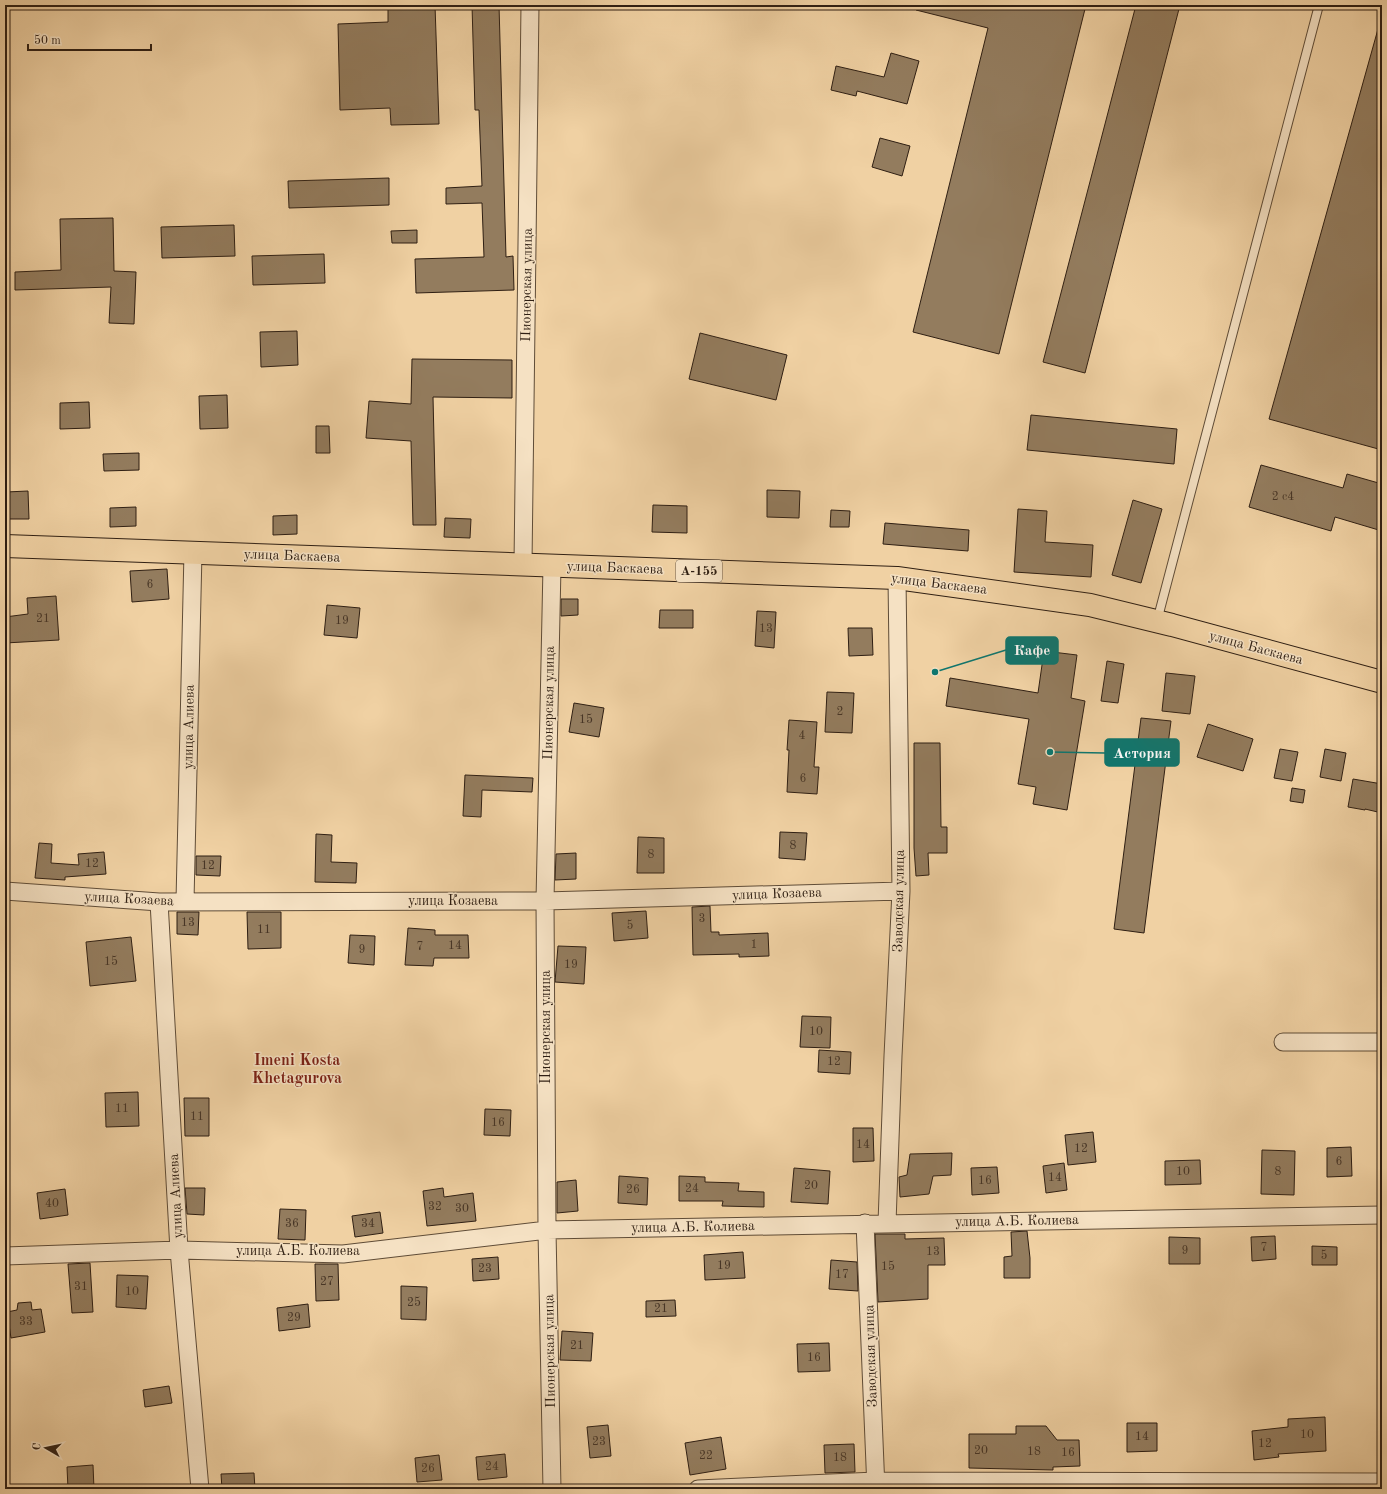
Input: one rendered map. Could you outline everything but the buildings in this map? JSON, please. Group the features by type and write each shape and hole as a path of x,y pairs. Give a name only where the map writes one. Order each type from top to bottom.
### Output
{"main road":[{"name":"улица Баскаева","path":"5,546 897,578 1090,605 1157,621 1382,682"}],"street":[{"name":"Пионерская улица","path":"523,564 530,5"},
{"name":"улица Алиева","path":"185,902 193,552"},
{"name":"Пионерская улица","path":"552,566 545,901 552,1489"},
{"name":"Заводская улица","path":"887,1223 901,891 897,578"},
{"name":"улица Козаева","path":"5,891 159,902 185,902 545,901 901,891"},
{"name":"улица Алиева","path":"159,902 179,1250 200,1489"},
{"path":"1283,1042 1382,1042"},
{"name":"улица А.Б. Колиева","path":"5,1256 179,1250 343,1254 548,1230 865,1223 1382,1215"},
{"name":"Заводская улица","path":"865,1223 876,1485"},
{"path":"698,1489 876,1485 1382,1482"}],"lane":[{"path":"1157,621 1319,5"}],"place":[{"name":"Кафе","path":"935,672"},
{"name":"Астория","path":"1050,752"}],"district":[{"name":"Imeni Kosta Khetagurova","path":"297,1070"}]}
